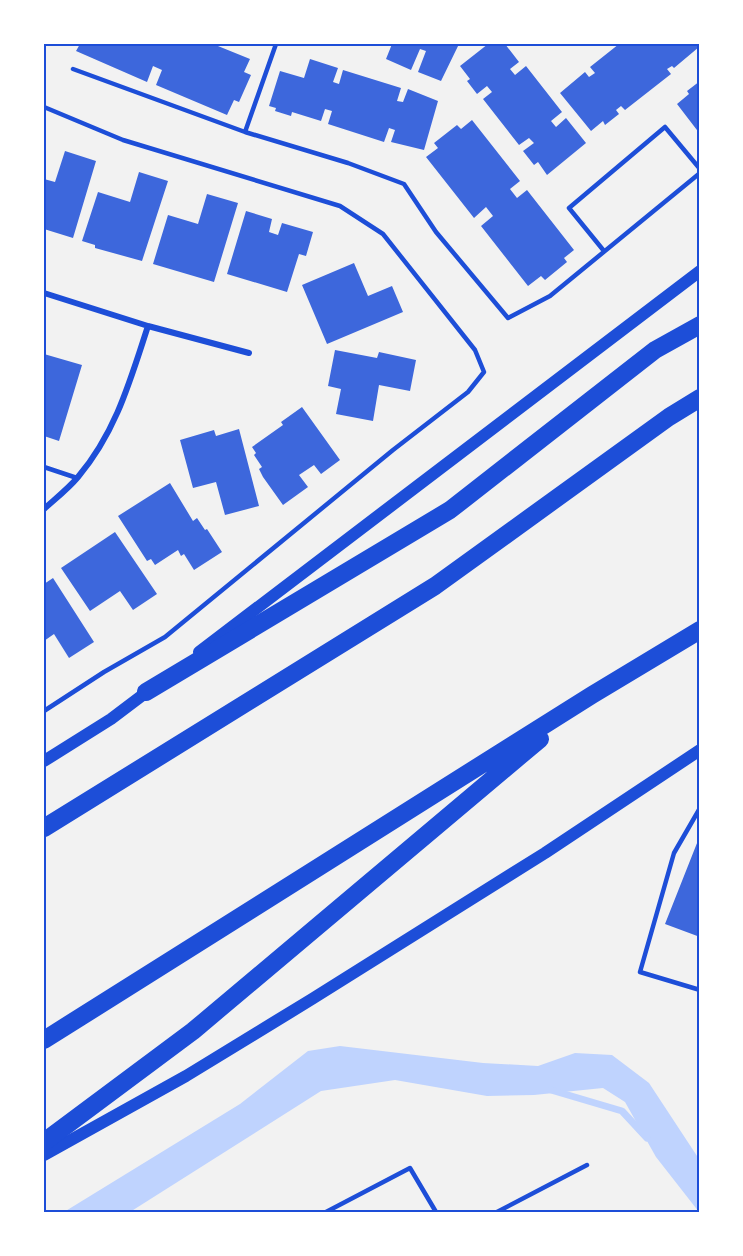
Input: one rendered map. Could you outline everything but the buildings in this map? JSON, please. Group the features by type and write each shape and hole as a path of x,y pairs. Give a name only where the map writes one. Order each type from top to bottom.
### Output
{"highway":[{"path":"146,692 450,510 655,350 699,325"},
{"path":"44,828 435,586 669,417 699,398"},
{"path":"44,1040 699,630"},
{"path":"44,1142 193,1031 592,695"}],"main road":[{"path":"44,761 111,718 146,692 699,272"},
{"path":"44,1155 186,1076 302,1005 545,854 699,750"}],"street":[{"path":"44,293 148,326 249,353"},
{"path":"44,509 77,478 96,453 121,408 148,326"}],"lane":[{"path":"245,132 276,44"},
{"path":"73,69 245,132 404,184 436,232 508,318 550,296 604,251 699,171 665,127 569,208 604,251"},
{"path":"44,106 123,140 340,206 382,234 476,350 484,372 468,392 393,450 165,637 104,672 44,711"},
{"path":"44,467 77,478"},
{"path":"699,808 674,854 640,972 699,990"},
{"path":"497,1212 587,1165"},
{"path":"326,1212 411,1168 436,1212"}],"water":[{"path":"340,1046 483,1063 538,1066 575,1053 612,1055 649,1083 699,1159 699,1212 656,1157 625,1102 603,1088 534,1095 487,1096 395,1080 321,1091 130,1212 64,1212 240,1104 308,1051"}],"waterway":[{"path":"551,1090 622,1111 647,1138"}]}
